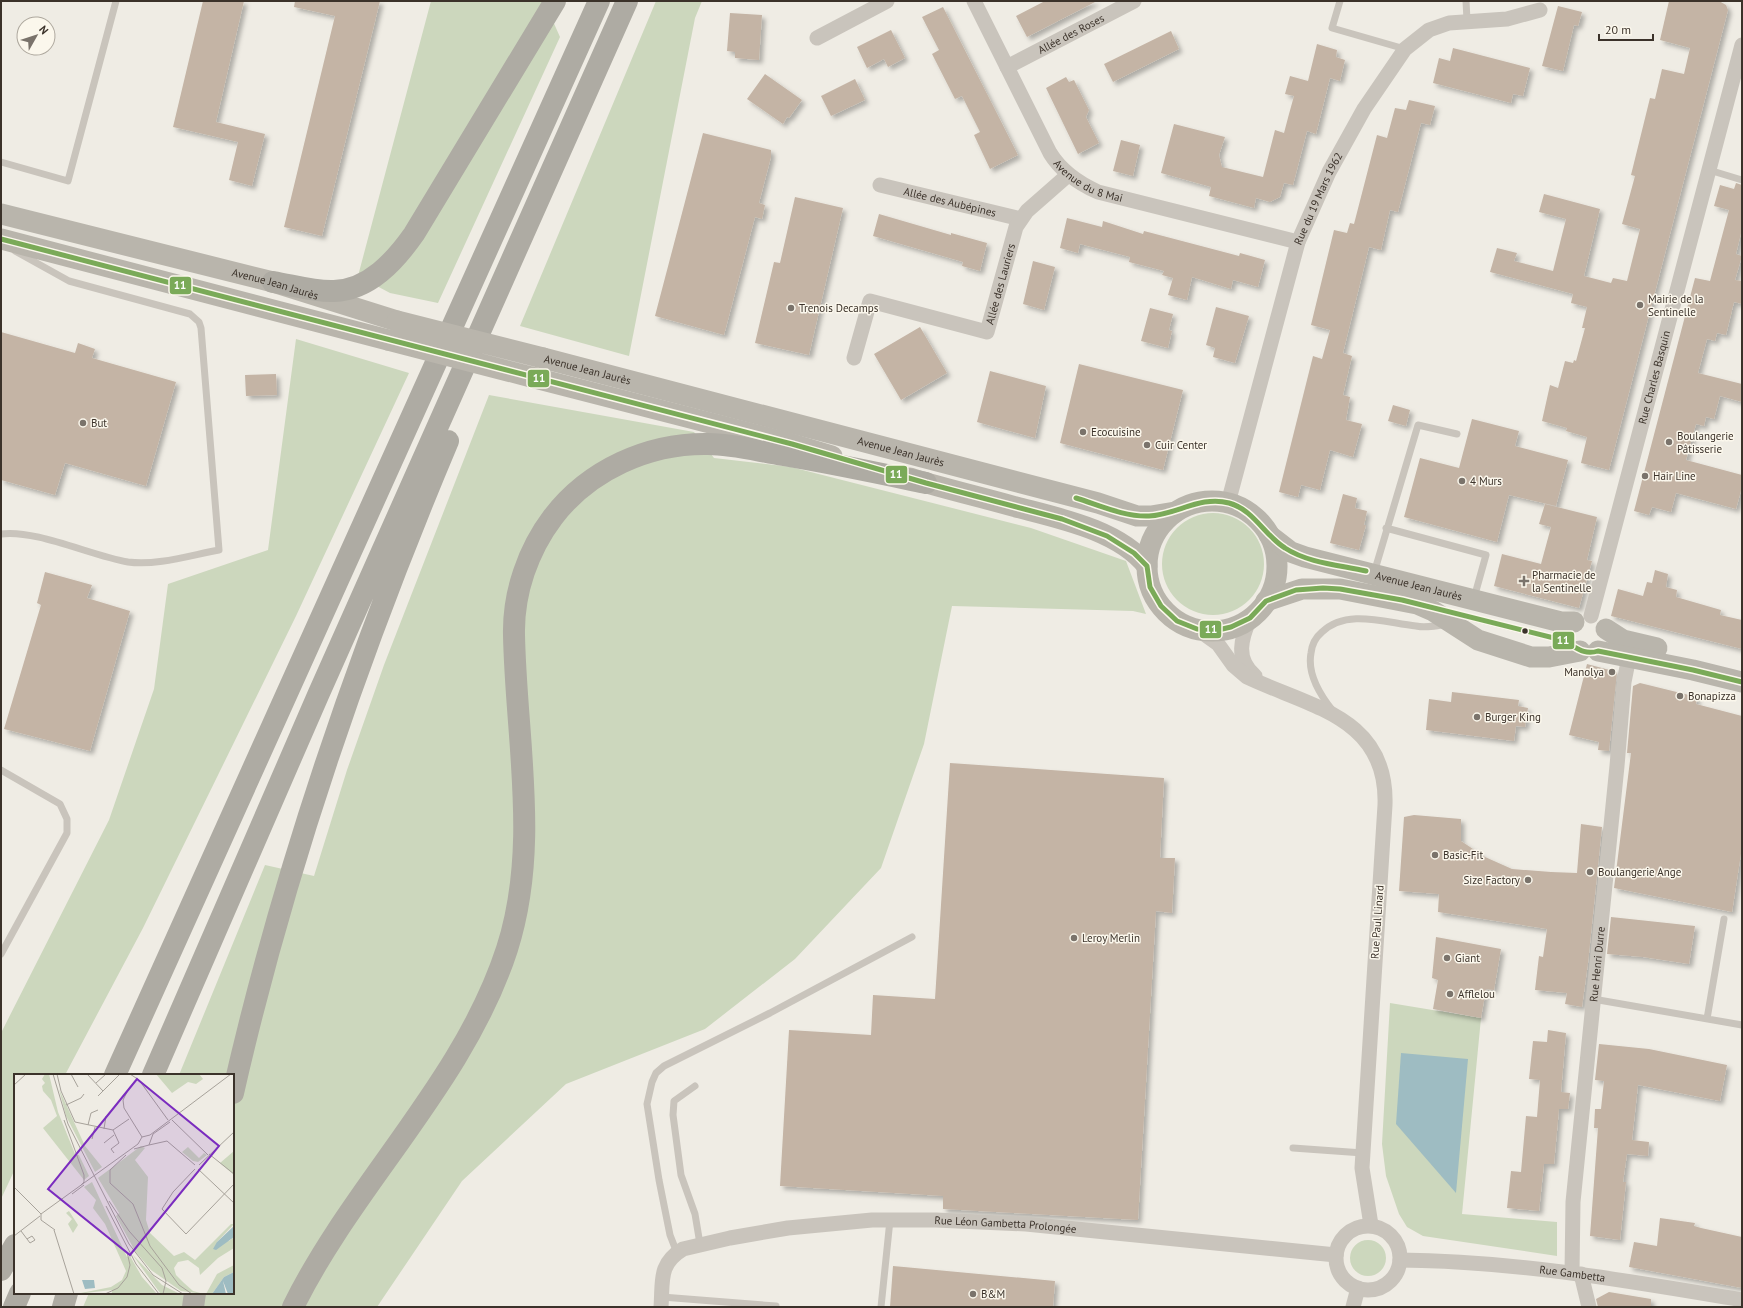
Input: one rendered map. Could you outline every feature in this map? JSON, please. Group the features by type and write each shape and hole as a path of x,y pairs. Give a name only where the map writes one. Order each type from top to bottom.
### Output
{"highway":[{"path":"273,282 321,290 344,290 363,284 391,263 414,234 554,1"},
{"path":"115,1074 599,1"},
{"path":"153,1074 322,686 470,358 627,1"},
{"path":"234,1088 268,955 315,796 382,604 464,401 470,358"},
{"path":"293,1307 321,1256 347,1214 458,1053 487,998 507,950 520,888 525,833 524,776 514,636 516,610 529,558 540,535 552,518 564,503 585,485 608,469 651,452 687,445 722,445 818,461 926,483"},
{"path":"105,1074 141,1017"},
{"path":"1,1270 14,1247"},
{"path":"14,1307 20,1294"},
{"path":"63,1307 67,1294"},
{"path":"193,1307 195,1294"}],"main road":[{"name":"Avenue Jean Jaurès","path":"1,214 273,282 397,321 1098,503 1132,514 1151,516 1175,512"},
{"name":"Avenue Jean Jaurès","path":"1,239 792,444 926,483 1078,524 1118,542 1134,553 1147,566"},
{"path":"1213,501 1228,503 1249,512 1269,535 1276,557 1276,572 1273,587 1266,601 1250,618 1238,625 1211,631 1197,629 1177,621 1161,606 1150,587 1147,566 1148,550 1154,536 1163,522 1175,512 1197,502 1213,501"},
{"name":"Avenue Jean Jaurès","path":"1269,535 1285,548 1299,554 1561,622 1590,622 1629,642 1742,668"},
{"name":"Avenue Jean Jaurès","path":"1266,601 1296,590 1323,588 1340,589 1402,600 1423,606 1484,642 1531,657 1549,657 1583,649 1689,669 1742,682"},
{"path":"1590,622 1606,641 1583,649 1569,634 1590,622"}],"street":[{"path":"816,38 887,1"},
{"name":"Avenue du 8 Mai","path":"974,1 1050,153 1068,175 1098,192 1298,242"},
{"name":"Allée des Roses","path":"1007,67 1134,1"},
{"name":"Rue du 19 Mars 1962","path":"1228,503 1298,242 1337,156 1364,109 1405,49 1421,34 1449,23 1467,20 1512,18 1540,10"},
{"name":"Rue Charles Basquin","path":"1590,622 1742,45"},
{"name":"Allée des Lauriers","path":"854,358 870,300 987,332 1013,236 1021,219 1068,175"},
{"name":"Allée des Aubépines","path":"880,185 1021,219"},
{"name":"Rue Paul Linard","path":"1250,618 1242,639 1241,654 1246,667 1264,683"},
{"name":"Rue Paul Linard","path":"1197,629 1218,644 1240,672 1340,718 1354,728 1372,748 1380,765 1385,796 1363,1153 1364,1181 1371,1225"},
{"name":"Rue Henri Durre","path":"1589,1307 1576,1273 1573,1202 1617,766 1624,682 1629,657"},
{"name":"Rue Léon Gambetta Prolongée","path":"677,1253 688,1247 700,1244 788,1228 851,1221 890,1220 982,1221 1336,1255"},
{"path":"1371,1225 1381,1228 1392,1236 1400,1250 1400,1260 1396,1275 1388,1283 1374,1290 1358,1288 1349,1283 1342,1276 1337,1266 1336,1255 1340,1241 1347,1233 1361,1226 1371,1225"},
{"path":"661,1302 664,1270 668,1260 677,1253"},
{"name":"Rue Gambetta","path":"1400,1260 1456,1262 1576,1273 1742,1300"},
{"path":"1353,1307 1358,1288"}],"lane":[{"path":"1,162 68,181 116,1"},
{"path":"1340,1 1332,28 1405,49"},
{"path":"1466,1 1467,20"},
{"path":"1709,170 1742,180"},
{"path":"1,243 65,279 190,314 199,322 201,328 219,550 170,559 130,562 28,535 1,534"},
{"path":"1374,573 1386,528 1418,425 1457,434"},
{"path":"1386,528 1486,555 1474,600"},
{"name":"Avenue Jean Jaurès","path":"1423,606 1562,640 1583,649"},
{"path":"1340,718 1323,698 1311,672 1311,651 1316,639 1324,630 1336,622 1354,618 1417,627 1432,627 1450,623"},
{"path":"1,770 60,804 67,818 67,834 1,954"},
{"path":"1707,1019 1724,919"},
{"path":"677,1253 670,1235 659,1180 647,1104 648,1093 656,1073 674,1061 770,1014 912,937"},
{"path":"1593,999 1742,1025"},
{"path":"694,1086 674,1101 673,1115 681,1175 693,1206 700,1244"},
{"path":"1294,1148 1363,1153"},
{"path":"881,1307 890,1220"},
{"path":"661,1302 776,1306"}],"green space":[{"path":"431,1 544,1 560,37 438,303 390,293 358,276"},
{"path":"656,1 702,1 695,18 629,356 520,326"},
{"path":"296,339 409,373 296,616 143,928 66,1074 14,1074 14,1171 1,1199 1,1033 109,820 154,689 168,584 268,550"},
{"path":"489,395 694,432 714,458 791,467 1031,528 1126,561 1146,614 1133,611 952,606 924,744 881,868 795,959 705,1029 566,1084 462,1181 377,1307 83,1307 89,1294 234,1294 234,1074 179,1074 265,865 314,876 347,770 384,665"},
{"path":"1213,513 1223,514 1242,521 1256,535 1263,554 1263,574 1256,593 1242,607 1223,614 1213,615 1203,614 1184,607 1170,593 1163,574 1162,564 1163,554 1170,535 1184,521 1203,514"},
{"path":"1390,1003 1481,1018 1462,1214 1557,1222 1557,1256 1423,1236 1407,1227 1399,1214 1386,1176 1382,1144"},
{"path":"1372,1240 1381,1245 1385,1251 1385,1265 1381,1271 1372,1276 1364,1276 1355,1271 1351,1265 1350,1254 1355,1245 1361,1241"}],"water":[{"path":"1401,1053 1468,1059 1456,1193 1396,1124"}],"building":[{"path":"203,1 244,1 216,122 265,134 252,186 229,180 238,142 173,127"},
{"path":"295,1 380,1 322,236 284,227 335,16 294,7"},
{"path":"1045,1 1097,1 1027,37 1016,16"},
{"path":"1669,1 1719,1 1726,5 1728,10 1609,470 1581,463 1587,437 1566,431 1567,428 1542,421 1550,385 1558,388 1565,361 1573,363 1574,360 1576,361 1585,328 1582,328 1587,307 1571,303 1573,294 1490,272 1497,248 1517,253 1514,261 1553,271 1566,219 1539,212 1544,194 1600,209 1584,276 1611,283 1613,278 1627,281 1640,229 1622,224 1635,176 1631,175 1650,98 1655,99 1662,69 1684,74 1690,48 1660,40"},
{"path":"1558,6 1582,12 1578,26 1574,25 1563,71 1542,66"},
{"path":"943,7 1018,155 990,169 974,135 980,132 962,96 955,99 932,54 939,50 922,17"},
{"path":"730,13 762,15 759,60 735,58 735,52 727,51"},
{"path":"891,30 905,58 888,67 884,59 867,68 857,47"},
{"path":"1171,31 1179,49 1113,82 1104,64"},
{"path":"1317,44 1337,50 1336,57 1345,60 1340,81 1330,78 1316,134 1307,131 1293,185 1284,183 1280,197 1270,202 1256,198 1254,208 1209,196 1211,187 1161,173 1174,124 1225,137 1219,155 1222,167 1263,177 1275,130 1284,133 1294,96 1285,94 1290,76 1308,81"},
{"path":"1453,48 1530,68 1523,96 1513,94 1511,103 1433,83 1439,58 1450,61"},
{"path":"765,74 802,100 789,118 787,117 783,124 747,99"},
{"path":"1066,77 1069,82 1074,80 1089,110 1086,117 1099,143 1078,154 1046,88"},
{"path":"855,79 865,100 831,116 821,96"},
{"path":"1409,100 1435,106 1430,125 1421,123 1398,212 1390,210 1381,250 1369,247 1343,353 1352,356 1343,395 1350,397 1346,420 1362,424 1353,457 1330,450 1320,490 1301,485 1298,497 1279,492 1313,356 1322,359 1330,330 1311,325 1334,230 1347,233 1350,223 1354,224 1377,135 1387,138 1395,108 1406,110"},
{"path":"703,133 771,150 771,157 759,203 765,205 762,219 755,217 724,335 655,316"},
{"path":"1121,140 1140,145 1133,176 1113,171"},
{"path":"1736,183 1742,185 1742,229 1736,254 1742,256 1735,280 1742,281 1742,304 1734,302 1726,335 1717,333 1715,341 1707,339 1698,373 1742,384 1742,402 1720,396 1714,419 1706,417 1704,426 1696,424 1686,460 1742,475 1742,487 1736,509 1676,493 1671,512 1652,507 1649,515 1634,511 1695,278 1710,281 1729,210 1714,206 1720,185 1734,189"},
{"path":"795,197 843,208 809,355 755,343 774,262 780,263"},
{"path":"879,214 951,235 951,233 987,243 980,271 962,266 963,262 873,236"},
{"path":"1067,218 1102,227 1103,221 1143,234 1144,231 1239,256 1240,253 1265,260 1258,287 1233,280 1231,289 1192,277 1187,300 1168,295 1173,278 1162,275 1164,271 1129,262 1130,257 1080,244 1078,253 1060,248"},
{"path":"1033,261 1055,267 1044,310 1023,304"},
{"path":"1216,307 1249,316 1235,363 1213,357 1215,348 1206,345"},
{"path":"1150,308 1173,314 1169,330 1172,331 1168,348 1141,341"},
{"path":"920,327 947,373 901,400 874,354"},
{"name":"But","path":"1,332 75,353 78,343 95,349 92,358 176,382 146,486 65,463 55,495 1,480"},
{"path":"1079,364 1183,390 1163,470 1060,443"},
{"path":"990,371 1046,386 1035,438 977,422"},
{"path":"276,374 277,395 246,396 245,375"},
{"path":"1393,405 1410,410 1406,426 1388,421"},
{"name":"4 Murs","path":"1472,419 1519,431 1515,446 1568,460 1556,506 1509,495 1497,542 1404,517 1420,458 1459,468"},
{"path":"1343,494 1357,498 1355,508 1367,511 1364,525 1366,525 1359,550 1330,543"},
{"path":"1545,504 1597,517 1587,560 1592,561 1579,608 1494,586 1502,554 1541,564 1551,527 1539,524"},
{"path":"1655,570 1668,574 1666,587 1677,590 1676,597 1721,610 1720,615 1742,620 1742,649 1611,616 1618,589 1643,596 1647,582 1652,583"},
{"path":"45,572 92,585 87,598 130,611 90,751 4,729 41,605 37,603"},
{"path":"1587,664 1617,672 1609,751 1598,750 1599,742 1569,735"},
{"path":"1640,683 1697,697 1696,704 1742,716 1742,847 1732,912 1614,888 1631,753 1627,753 1633,686"},
{"name":"Burger King","path":"1452,692 1519,700 1518,706 1528,708 1525,727 1516,726 1514,741 1426,730 1429,699 1451,702"},
{"path":"950,763 1164,778 1160,858 1175,858 1172,913 1156,911 1138,1220 943,1209 943,1196 780,1186 789,1030 871,1035 873,995 935,999"},
{"path":"1414,815 1461,819 1461,841 1485,857 1512,869 1551,872 1577,873 1581,824 1602,827 1582,1007 1565,1004 1567,993 1535,990 1539,956 1543,957 1547,929 1438,912 1439,894 1399,891 1404,817"},
{"path":"1611,917 1695,926 1689,964 1643,957 1607,954"},
{"path":"1436,937 1501,949 1494,990 1486,989 1481,1018 1433,1009 1438,980 1432,978"},
{"path":"1548,1030 1566,1033 1561,1092 1570,1093 1568,1109 1559,1109 1554,1164 1544,1164 1539,1211 1507,1208 1511,1171 1521,1172 1526,1116 1537,1117 1540,1080 1529,1079 1533,1041 1547,1042"},
{"path":"1599,1044 1649,1049 1727,1065 1720,1101 1638,1085 1632,1140 1649,1142 1648,1156 1627,1154 1623,1182 1626,1182 1620,1240 1590,1236 1598,1128 1594,1128 1595,1109 1601,1109 1604,1081 1595,1080"},
{"path":"1660,1218 1695,1223 1694,1226 1742,1237 1742,1288 1629,1267 1634,1242 1657,1246"},
{"name":"B&M","path":"893,1266 1055,1281 1053,1307 890,1307"},
{"path":"1609,1292 1651,1299 1651,1307 1598,1307 1596,1299"}],"transit line":[{"name":"11","path":"1,239 792,444 926,483 1062,519 1107,536 1134,553 1147,566 1150,587 1161,606 1177,621 1197,629 1218,630 1231,627 1250,618 1266,601 1296,590 1323,588 1340,589 1402,600 1562,640 1583,651 1598,651 1693,670 1742,682"},
{"name":"11","path":"1076,498 1121,513 1140,516 1159,515 1199,503 1219,501 1229,503 1238,506 1245,511 1278,543 1294,553 1324,563 1366,571"}],"place":[{"name":"Mairie de la Sentinelle","path":"1640,305"},
{"name":"Trenois Decamps","path":"791,308"},
{"name":"But","path":"83,423"},
{"name":"Ecocuisine","path":"1083,432"},
{"name":"Boulangerie Pâtisserie","path":"1669,442"},
{"name":"Cuir Center","path":"1147,445"},
{"name":"Hair Line","path":"1645,476"},
{"name":"4 Murs","path":"1462,481"},
{"name":"Pharmacie de la Sentinelle","path":"1524,581"},
{"name":"Manolya","path":"1612,672"},
{"name":"Bonapizza","path":"1680,696"},
{"name":"Burger King","path":"1477,717"},
{"name":"Basic-Fit","path":"1435,855"},
{"name":"Boulangerie Ange","path":"1590,872"},
{"name":"Size Factory","path":"1528,880"},
{"name":"Leroy Merlin","path":"1074,938"},
{"name":"Giant","path":"1447,958"},
{"name":"Afflelou","path":"1450,994"},
{"name":"B&M","path":"973,1294"}]}
